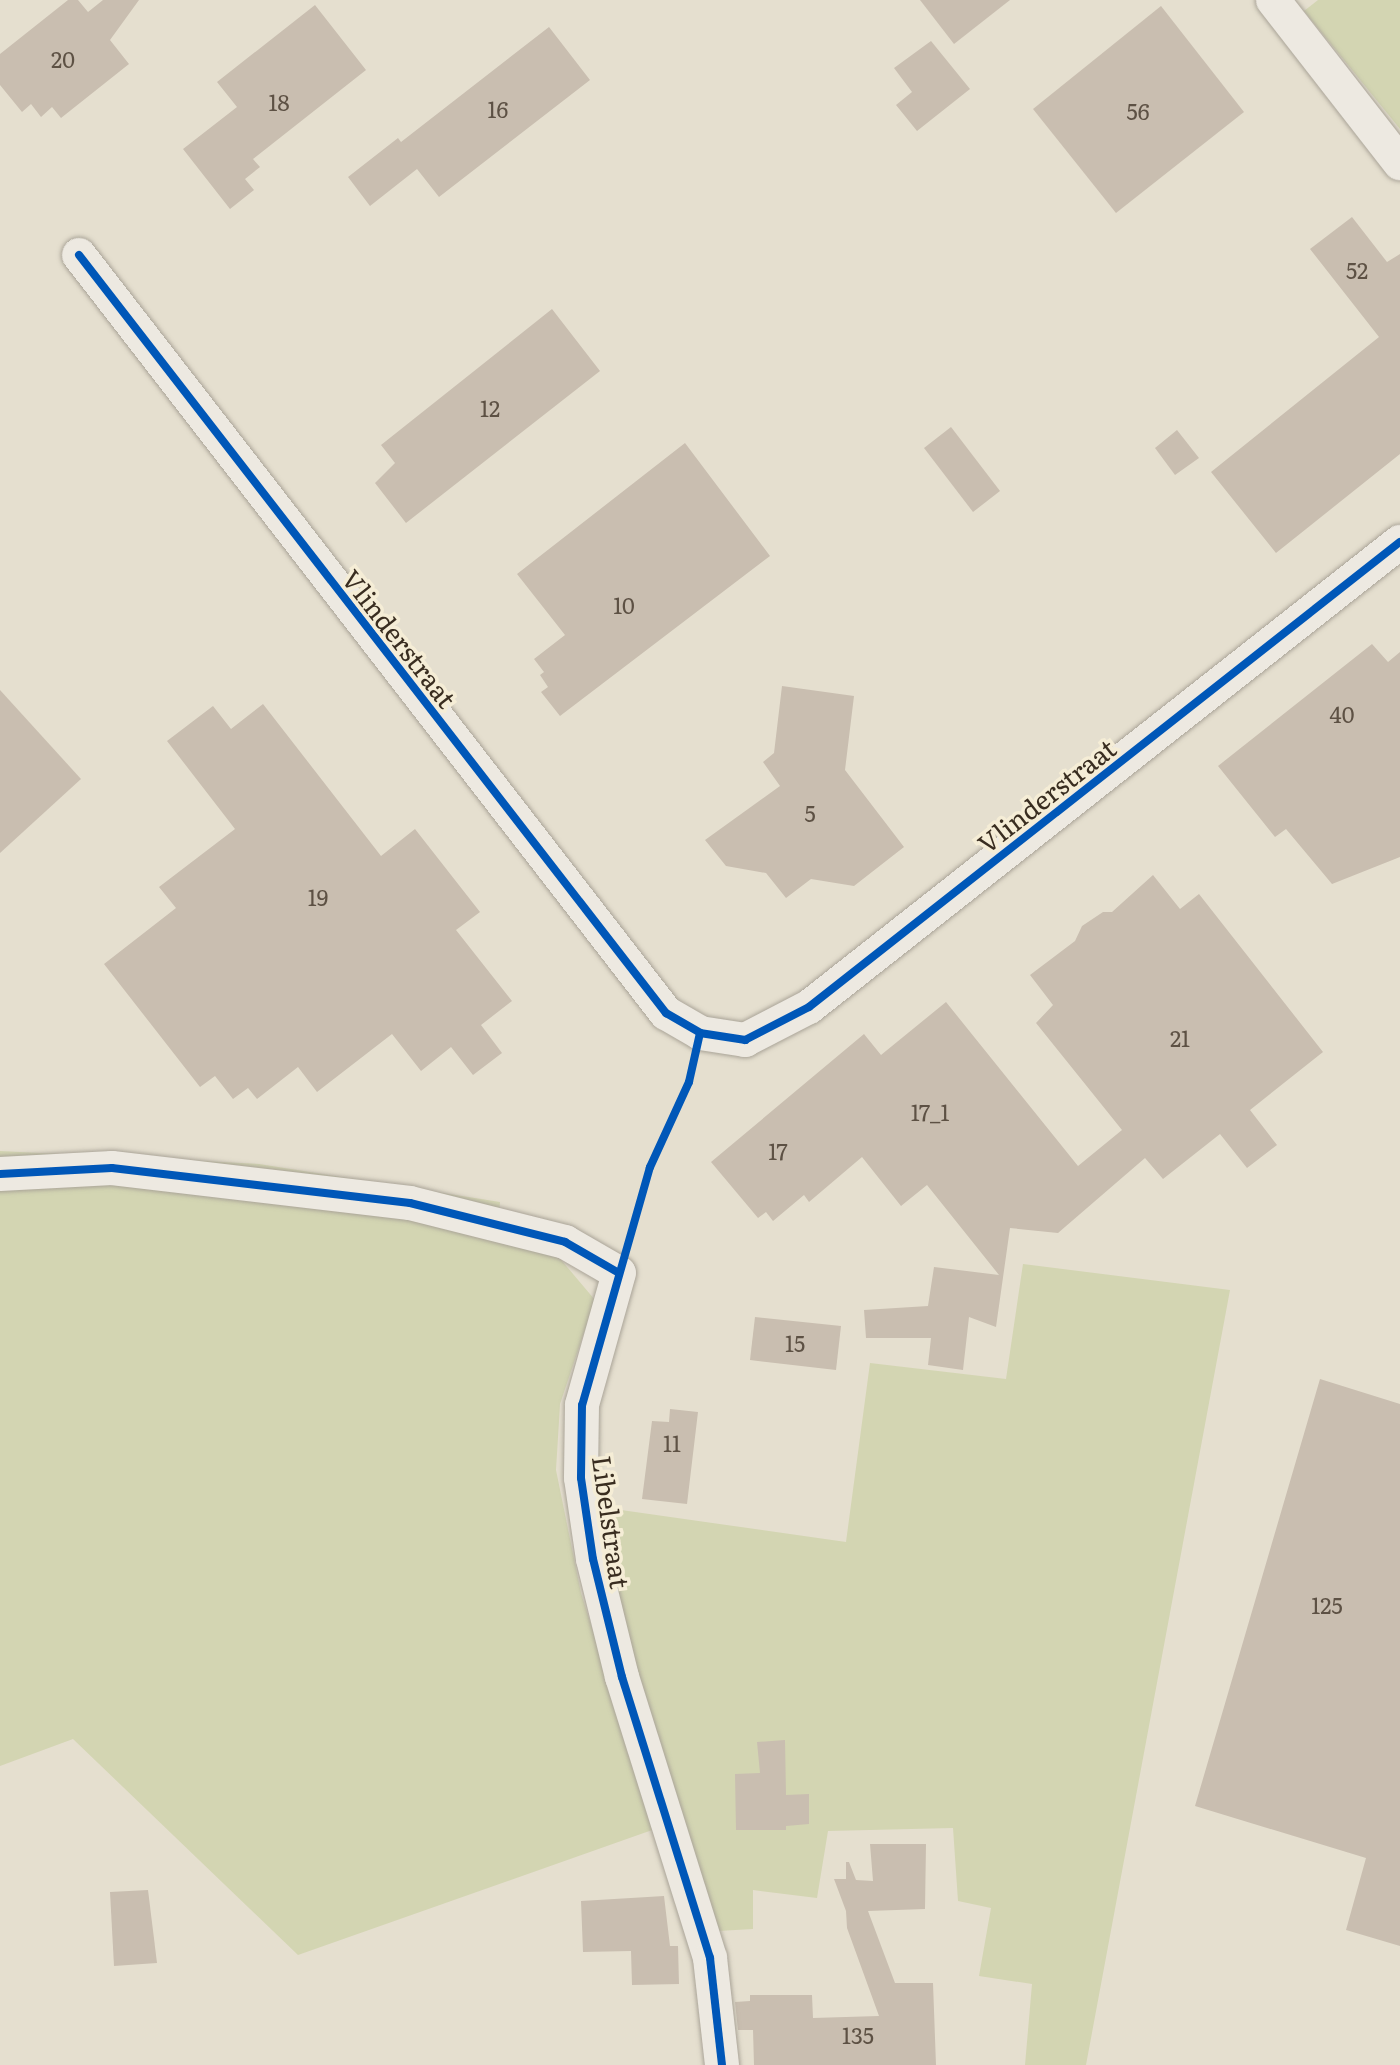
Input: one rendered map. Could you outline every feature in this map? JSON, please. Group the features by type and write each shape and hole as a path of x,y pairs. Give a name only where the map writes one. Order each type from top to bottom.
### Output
{"street":[{"path":"1273,0 1400,163"},
{"name":"Vlinderstraat","path":"79,255 658,1003 666,1013 700,1033 745,1040 809,1007 1400,542"},
{"name":"Libelstraat","path":"0,1174 112,1168 410,1203 565,1242 619,1273 582,1405 581,1478 593,1559 622,1677 710,1958 722,2065"}],"green space":[{"path":"1318,0 1400,0 1400,129 1304,11"},
{"path":"0,1151 259,1164 500,1202 497,1239 557,1255 595,1300 560,1404 556,1470 581,1593 655,1829 298,1955 73,1739 0,1766"},
{"path":"1023,1264 1230,1290 1086,2065 1025,2065 1032,1984 979,1976 991,1908 958,1901 953,1828 828,1831 817,1898 753,1890 753,1929 718,1931 654,1746 609,1570 600,1507 846,1542 870,1363 1006,1379"}],"building":[{"path":"68,0 78,0 88,12 103,0 139,0 110,40 129,64 61,118 52,107 41,117 31,104 22,112 0,85 0,54"},
{"path":"920,0 1010,0 954,44"},
{"path":"315,5 366,70 253,159 260,167 245,179 254,190 230,209 183,149 237,107 217,82"},
{"path":"1161,6 1244,112 1116,213 1033,109"},
{"path":"549,27 590,80 439,197 417,169 370,206 348,177 398,138 401,142"},
{"path":"931,41 970,89 917,131 896,105 912,92 894,68"},
{"path":"1352,217 1387,262 1400,254 1400,454 1276,553 1211,472 1379,337 1310,249"},
{"path":"552,309 600,371 406,523 375,483 395,463 381,445"},
{"path":"951,427 1000,491 973,512 924,448"},
{"path":"1177,430 1199,458 1175,475 1155,448"},
{"path":"685,443 770,556 560,716 541,692 548,687 540,675 544,672 534,659 565,635 517,574"},
{"path":"1372,644 1388,662 1400,652 1400,857 1332,884 1286,829 1275,837 1218,766"},
{"path":"782,686 854,696 845,770 904,847 854,886 811,879 786,898 766,873 726,866 705,840 780,786 763,762 774,753"},
{"path":"0,690 81,779 0,853"},
{"path":"263,704 381,856 415,829 480,912 456,930 512,1001 481,1025 502,1053 473,1075 451,1047 421,1071 392,1034 317,1092 298,1067 257,1099 248,1088 233,1099 215,1076 200,1087 104,964 176,908 159,887 235,829 167,741 213,706 231,729"},
{"path":"1153,875 1180,909 1199,894 1323,1052 1250,1110 1277,1145 1247,1168 1220,1134 1163,1179 1145,1158 1058,1233 1010,1228 996,1327 969,1317 963,1370 928,1365 931,1338 866,1338 864,1310 928,1306 934,1267 999,1275 927,1185 901,1206 862,1157 809,1202 804,1195 773,1221 766,1212 758,1218 711,1162 864,1034 881,1055 946,1002 1078,1166 1122,1130 1036,1023 1053,1005 1030,975 1075,941 1082,926 1103,912 1112,912"},
{"path":"755,1317 841,1326 836,1370 750,1360"},
{"path":"1320,1379 1400,1404 1400,1946 1346,1930 1366,1858 1195,1806"},
{"path":"670,1409 698,1412 687,1504 642,1499 652,1421 669,1422"},
{"path":"785,1740 786,1795 809,1794 809,1824 786,1826 786,1830 736,1830 735,1774 760,1773 757,1742"},
{"path":"870,1844 926,1844 925,1909 868,1911 895,1983 933,1983 936,2065 754,2065 753,2030 738,2030 735,2002 750,2001 750,1995 812,1995 813,2018 879,2016 847,1928 846,1911 834,1879 846,1879 846,1862 849,1862 856,1880 873,1881"},
{"path":"148,1890 157,1963 114,1966 110,1892"},
{"path":"664,1896 670,1946 678,1946 679,1984 632,1985 631,1951 583,1952 581,1901"}],"cycle path":[{"path":"79,255 666,1013 700,1033 745,1040 809,1007 1400,542"},
{"path":"700,1033 689,1082 650,1167 582,1405 581,1478 593,1559 622,1677 710,1958 722,2065"},
{"path":"0,1174 112,1168 410,1203 565,1242 619,1273"}]}
